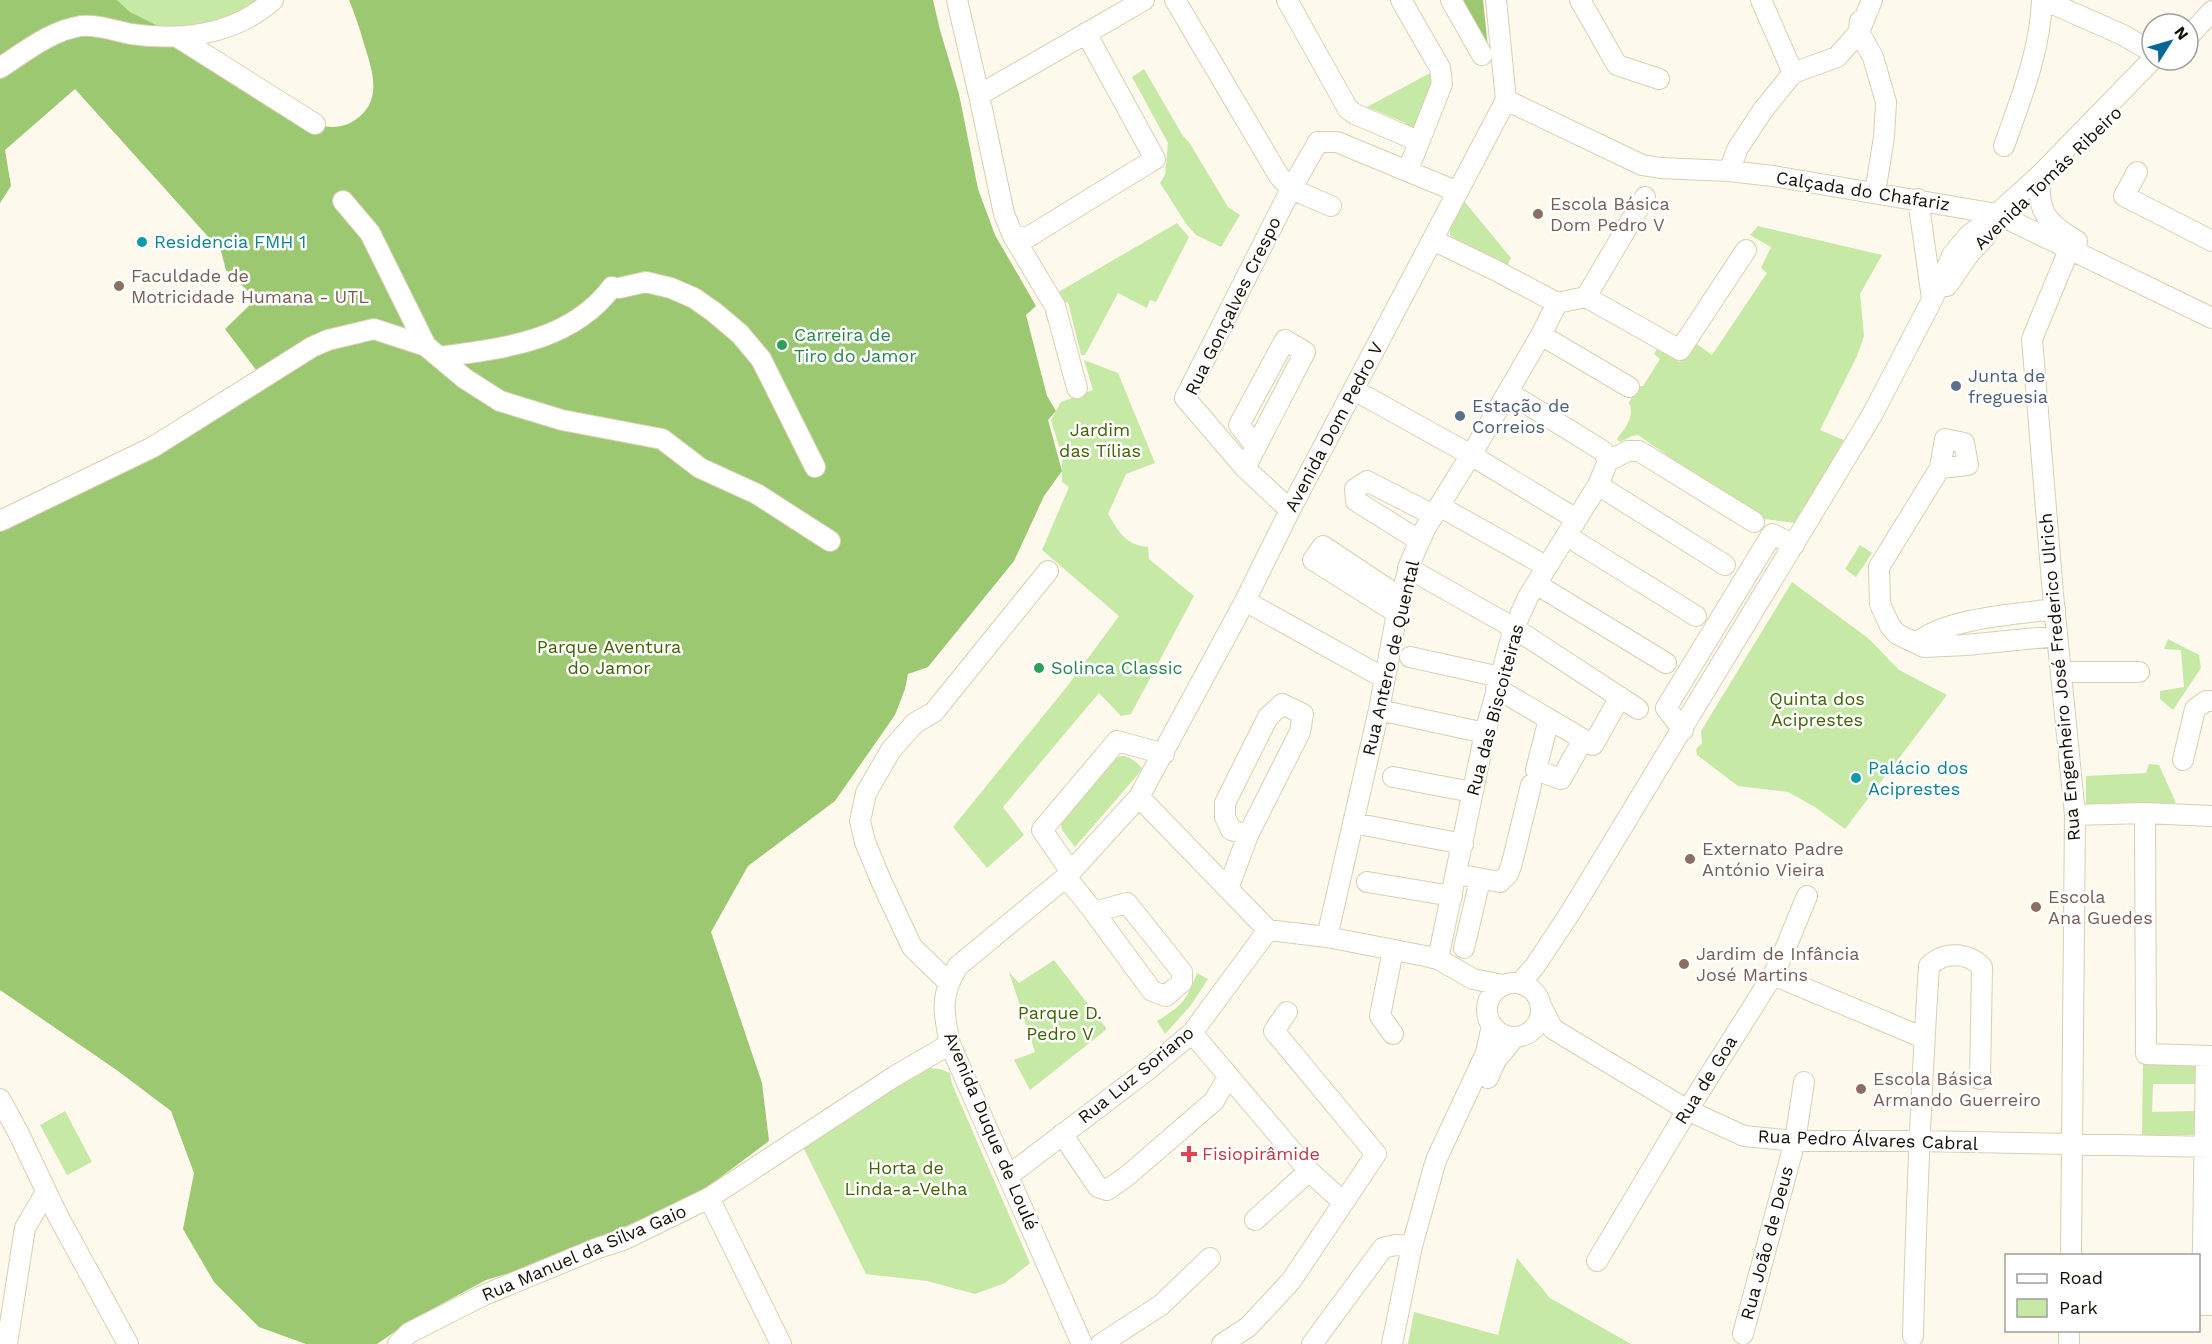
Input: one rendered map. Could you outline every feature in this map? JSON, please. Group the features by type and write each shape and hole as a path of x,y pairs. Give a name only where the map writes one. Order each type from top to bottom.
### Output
{"street":[{"path":"0,68 57,31 84,26 160,38 179,38 226,27 253,15 273,0"},
{"path":"957,0 980,94 1004,214 1013,236 1055,306 1077,388"},
{"path":"980,94 1144,0"},
{"path":"1176,0 1279,176 1291,189 1331,206"},
{"path":"1287,0 1348,109 1418,141"},
{"path":"1401,0 1440,68 1442,84 1408,170 1458,192"},
{"path":"1451,0 1482,55"},
{"path":"1496,0 1506,100"},
{"path":"1580,0 1617,65 1659,79"},
{"path":"1761,0 1793,73"},
{"path":"1861,0 1859,32 1873,57 1886,102 1884,137 1875,192"},
{"path":"1729,171 1738,148 1763,110 1793,73 1837,57 1859,32 1872,0"},
{"path":"2004,146 2031,69 2041,26 2043,0 2123,35 2140,46"},
{"path":"2200,15 2212,4"},
{"path":"2200,24 2212,10"},
{"path":"1013,236 1028,237 1155,159 1086,33"},
{"path":"179,38 315,124"},
{"name":"Avenida Tomás Ribeiro","path":"1428,1195 1465,1127 1496,1060 1541,1017 1518,993 1572,910 1794,546 1872,415 1932,300 1944,290 1976,246 2040,175 2146,72"},
{"name":"Avenida Tomás Ribeiro","path":"2003,216 2040,190 2098,133 2148,72"},
{"name":"Calçada do Chafariz","path":"1506,100 1642,165 1729,171 1875,192 2003,216 2212,318"},
{"name":"Avenida Dom Pedro V","path":"948,982 958,966 1068,874 1139,797 1245,601 1290,510 1506,100"},
{"name":"Rua Gonçalves Crespo","path":"1290,510 1245,468 1185,398 1291,189 1318,142 1337,142 1408,170"},
{"path":"2137,172 2124,196 2212,241"},
{"path":"2040,190 2043,212 2049,222 2089,249 2102,266"},
{"path":"1586,297 1645,197"},
{"path":"1918,200 1932,300"},
{"path":"343,201 370,234 433,352"},
{"path":"1433,240 1557,303 1586,297 1680,350 1746,250"},
{"name":"Rua Engenheiro José Frederico Ulrich","path":"2069,250 2032,339 2057,636 2076,814 2071,1254"},
{"path":"433,352 492,349 542,338 588,313 615,288 646,282 671,288 704,305 740,334 765,366 815,467"},
{"name":"Rua Antero de Quental","path":"1327,937 1379,710 1408,568 1436,511 1508,392 1557,303"},
{"path":"0,521 153,447 312,347 336,338 374,329 433,352 464,378 500,401 562,420 662,439 700,468 757,494 830,541"},
{"path":"1541,335 1629,387"},
{"path":"1245,468 1305,352 1285,340 1239,425 1255,445"},
{"path":"1354,390 1471,455 1696,616"},
{"path":"1508,392 1603,451 1608,461 1628,451 1639,451 1754,522"},
{"name":"Rua das Biscoiteiras","path":"1438,959 1485,733 1514,628 1528,597 1598,486 1608,461"},
{"path":"1940,468 1879,567 1880,604 1890,626 1897,634 1918,642 1924,647 2057,636"},
{"path":"1420,541 1356,501 1354,489 1367,481 1436,511 1537,561"},
{"path":"1598,486 1725,566"},
{"path":"1408,568 1514,628 1638,709"},
{"path":"948,982 912,947 882,883 865,842 860,821 866,793 891,750 915,723 934,712 1048,571"},
{"path":"1536,584 1666,663"},
{"path":"1245,601 1384,678"},
{"path":"1918,642 1926,635 1966,622 2055,609"},
{"path":"1410,657 1498,682 1549,719 1588,742"},
{"path":"2061,672 2139,672"},
{"path":"1549,719 1536,770 1561,779 1620,697"},
{"path":"2183,760 2195,709 2206,701 2212,702"},
{"path":"1228,890 1248,835 1300,732 1303,714 1282,704 1268,717 1225,802 1224,817 1231,830 1248,835"},
{"path":"1379,710 1485,733"},
{"path":"1094,912 1127,903 1182,972 1182,982 1166,996 1152,991 1094,912 1068,874 1042,830 1117,741 1164,754"},
{"path":"1393,777 1472,792"},
{"path":"1456,874 1500,882 1508,874 1531,785"},
{"path":"1139,797 1268,930 1327,937 1438,959 1473,979 1518,993 1553,1029"},
{"path":"2145,813 2146,1054 2209,1056 2207,1279 2202,1305 2212,1305"},
{"path":"2076,814 2145,813 2212,816"},
{"path":"1353,823 1462,844"},
{"path":"1464,948 1480,880"},
{"path":"1367,882 1452,896"},
{"name":"Rua de Goa","path":"1597,1261 1687,1110 1773,975 1807,896"},
{"name":"Rua Luz Soriano","path":"1008,1176 1145,1072 1192,1033 1268,930"},
{"path":"1393,950 1380,1016 1393,1034"},
{"path":"1913,1336 1918,1141 1924,1038 1929,966 1936,959 1954,955 1974,958 1982,967 1980,1079"},
{"path":"1773,975 1924,1038"},
{"name":"Avenida Duque de Loulé","path":"948,982 943,1013 950,1044 1082,1344"},
{"path":"1518,993 1488,1017 1498,1032 1523,1035 1553,1029"},
{"path":"1222,1344 1248,1327 1291,1281 1376,1154 1274,1031 1287,1012"},
{"path":"1392,1344 1412,1246 1436,1160 1486,1053 1492,1025"},
{"name":"Rua Pedro Álvares Cabral","path":"1553,1029 1687,1110 1744,1136 1795,1141 2208,1147"},
{"path":"1192,1033 1309,1171 1343,1202"},
{"name":"Rua Manuel da Silva Gaio","path":"398,1344 409,1333 484,1295 598,1248 624,1240 709,1198 895,1076 950,1044"},
{"path":"1062,1134 1098,1187 1107,1190 1214,1101 1228,1077"},
{"name":"Rua João de Deus","path":"1743,1334 1795,1141 1804,1082"},
{"path":"0,1099 58,1216 128,1344"},
{"path":"1255,1220 1309,1171"},
{"path":"7,1344 25,1228 46,1192"},
{"path":"709,1198 781,1344"},
{"path":"25,1228 58,1216"},
{"path":"1312,1344 1383,1248 1395,1245 1412,1246"},
{"path":"1101,1344 1161,1305 1210,1258"}],"green space":[{"name":"Parque Aventura do Jamor","path":"0,0 117,0 130,12 166,30 315,124 335,127 355,120 364,112 373,95 370,65 349,0 933,0 959,94 978,189 995,235 1036,306 1026,315 1047,396 1056,411 1048,420 1062,471 1044,496 1014,561 928,667 908,674 895,715 835,801 748,866 711,932 762,1083 769,1141 694,1197 532,1266 486,1280 412,1320 377,1344 306,1344 259,1327 214,1282 183,1229 194,1173 171,1111 118,1071 0,990 0,528 263,379 225,329 256,299 226,270 221,251 75,89 5,150 11,186 0,203"},
{"path":"117,0 273,0 179,38 130,12"},
{"path":"1460,0 1483,0 1488,48"},
{"path":"1144,69 1228,207 1240,215 1221,247 1196,235 1160,183 1165,175 1168,143 1132,77"},
{"path":"1432,72 1434,82 1412,131 1404,131 1406,123 1367,107"},
{"path":"1464,201 1511,258 1508,265 1450,235 1450,229"},
{"path":"1177,223 1189,237 1156,302 1150,300 1147,308 1118,293 1085,355 1081,355 1068,302 1060,304 1055,294"},
{"path":"1758,226 1882,255 1860,294 1864,336 1857,356 1820,430 1846,441 1795,523 1757,518 1638,435 1620,442 1617,439 1630,417 1629,402 1639,386 1643,386 1660,359 1654,354 1658,347 1680,362 1694,342 1712,355 1767,273 1761,268 1771,247 1750,235"},
{"name":"Jardim das Tílias","path":"1084,360 1118,373 1155,463 1126,474 1108,514 1123,536 1134,544 1148,547 1149,559 1194,596 1131,714 1121,716 1099,693 1003,807 1024,835 987,868 953,827 1069,684 1119,616 1042,550 1069,487 1062,482 1062,456 1051,420 1061,402 1093,390"},
{"path":"1860,545 1872,553 1856,577 1845,569"},
{"name":"Quinta dos Aciprestes","path":"1792,582 1868,638 1899,670 1947,695 1845,829 1815,807 1788,792 1738,786 1697,755 1696,749 1702,743 1701,731"},
{"path":"2168,639 2199,655 2201,668 2173,710 2160,699 2160,691 2184,687 2181,650 2164,649"},
{"path":"1121,756 1138,763 1142,768 1140,772 1075,847 1062,830 1061,824 1115,759"},
{"path":"2149,764 2159,765 2176,803 2086,805 2086,776 2146,773"},
{"name":"Parque D. Pedro V","path":"1054,960 1107,1029 1030,1090 1014,1060 1035,1052 1009,972 1019,983"},
{"path":"1197,973 1208,979 1191,1005 1165,1034 1157,1021 1183,1002"},
{"path":"2199,1060 2198,1084 2153,1084 2152,1112 2196,1111 2197,1135 2142,1135 2143,1062"},
{"name":"Horta de Linda-a-Velha","path":"927,1068 950,1073 952,1084 1030,1263 1005,1283 975,1294 927,1281 866,1274 803,1147"},
{"path":"65,1111 92,1162 67,1175 40,1125"},
{"path":"1517,1258 1550,1298 1631,1344 1408,1344 1414,1312 1498,1335"}],"place":[{"name":"Escola Básica Dom Pedro V","path":"1538,214"},
{"name":"Residencia FMH 1","path":"142,242"},
{"name":"Faculdade de Motricidade Humana - UTL","path":"119,286"},
{"name":"Carreira de Tiro do Jamor","path":"782,345"},
{"name":"Junta de freguesia","path":"1956,386"},
{"name":"Estação de Correios","path":"1460,416"},
{"name":"Solinca Classic","path":"1039,668"},
{"name":"Palácio dos Aciprestes","path":"1856,778"},
{"name":"Externato Padre António Vieira","path":"1690,859"},
{"name":"Escola Ana Guedes","path":"2036,907"},
{"name":"Jardim de Infância José Martins","path":"1684,964"},
{"name":"Escola Básica Armando Guerreiro","path":"1861,1089"},
{"name":"Fisiopirâmide","path":"1189,1154"}]}
